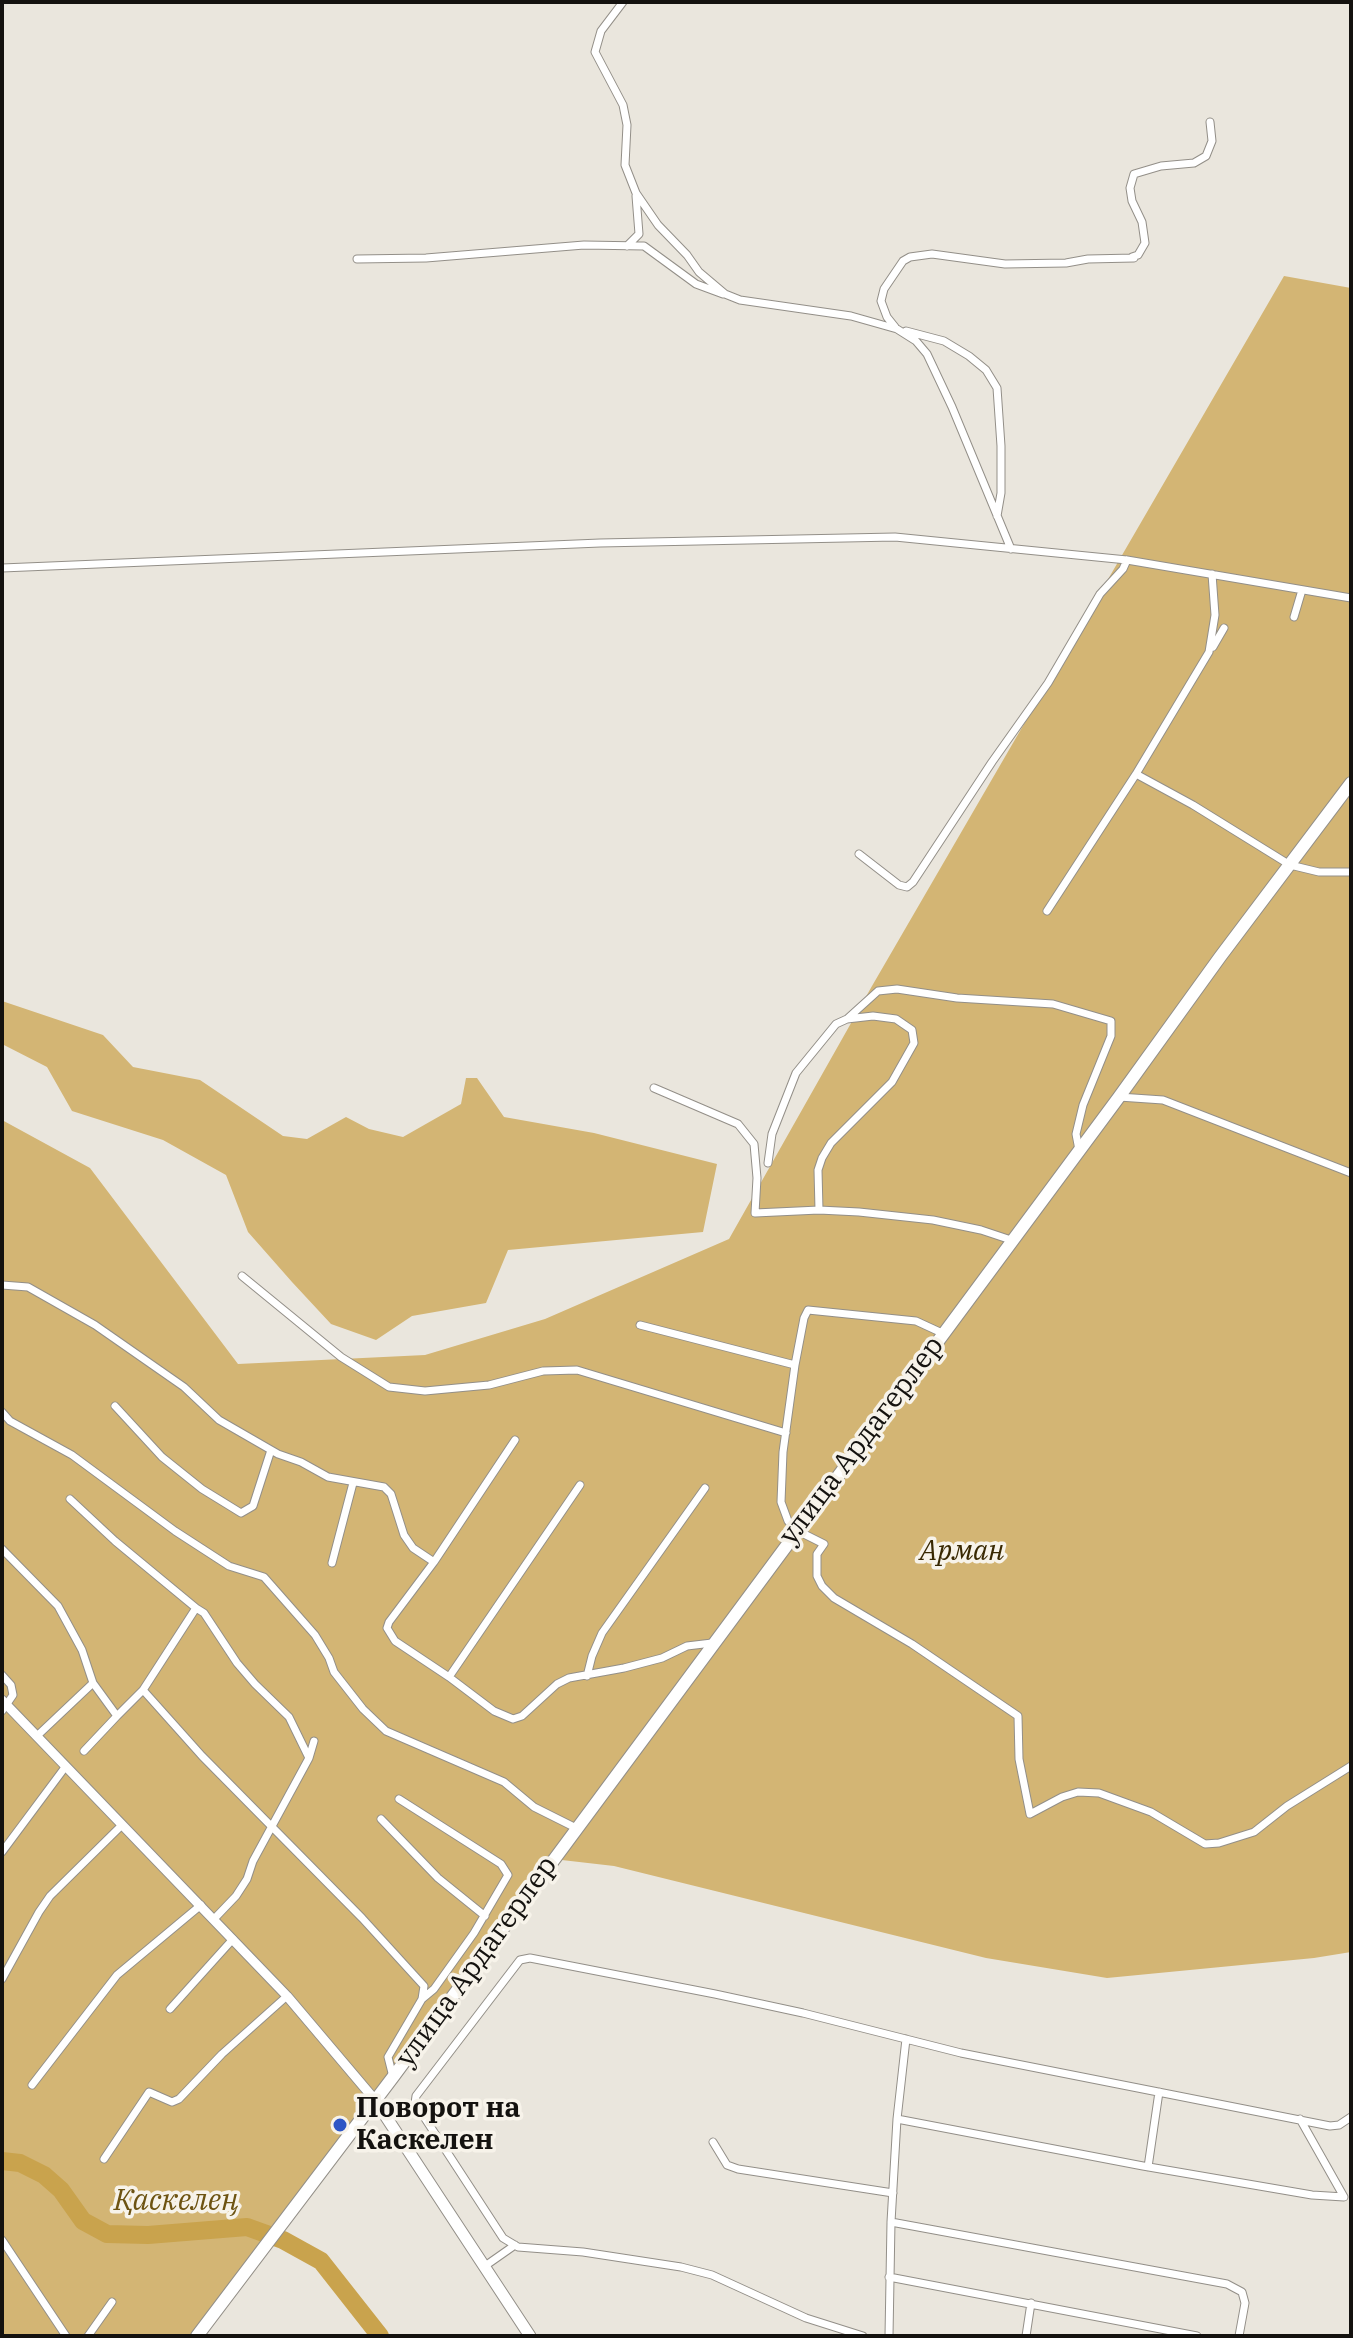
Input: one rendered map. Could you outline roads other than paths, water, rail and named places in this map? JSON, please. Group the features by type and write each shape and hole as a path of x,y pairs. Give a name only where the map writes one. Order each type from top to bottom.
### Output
{"main road":[{"name":"улица Ардагерлер","path":"197,2336 393,2077 1351,783"},
{"path":"375,2100 530,2336"}],"street":[{"path":"623,2 601,31 595,52 623,105 627,125 625,165 636,193 658,225 699,272 728,295 740,300 851,316 944,341 986,370 997,388 1001,461 997,519"},
{"path":"1011,549 927,354 887,317 881,301 884,289 903,261 932,254 1005,264 1066,263 1138,255 1145,243 1142,222 1132,201 1130,188 1134,174 1161,166 1194,163 1206,156 1212,141 1210,122"},
{"path":"627,246 639,234 636,193"},
{"path":"357,259 426,258 584,245 644,246 696,284 728,295"},
{"path":"2,568 773,538 895,537 1127,560 1351,598"},
{"path":"859,854 899,885 907,887 913,882 1048,683 1100,594 1123,569 1127,560"},
{"path":"1209,652 1215,615 1212,574"},
{"path":"1294,617 1302,590"},
{"path":"1047,911 1136,774 1224,628"},
{"path":"1136,774 1290,865 1319,872 1351,872"},
{"path":"768,1163 772,1134 796,1073 836,1024 847,1019 878,991 897,989 957,998 1053,1004 1111,1021 1111,1036 1083,1105 1076,1134 1079,1150"},
{"path":"819,1210 818,1170 822,1158 831,1143 892,1082 914,1043 912,1030 896,1019 873,1016 847,1019"},
{"path":"654,1088 738,1124 754,1144 757,1178 755,1213 819,1210 933,1220 1011,1240"},
{"path":"1119,1097 1163,1100 1351,1173"},
{"path":"242,1276 341,1357 389,1387 425,1391 489,1385 543,1371 577,1370 786,1433"},
{"path":"2,1285 28,1287 95,1325 184,1387 219,1420 271,1450 328,1477 384,1487 391,1494 404,1535 413,1548 434,1562"},
{"path":"942,1333 916,1321 808,1310 795,1365 783,1452 781,1502 788,1521 796,1530 824,1544 817,1554 817,1576 834,1598 912,1644 1018,1716 1019,1759 1030,1814 1078,1792 1099,1793 1151,1812 1205,1844 1219,1843 1254,1832 1287,1806 1351,1766"},
{"path":"640,1325 795,1365"},
{"path":"115,1406 162,1457 202,1489 241,1513 253,1506 271,1450"},
{"path":"2,1412 10,1421 72,1455 175,1531 229,1566 264,1577 315,1635 334,1672 363,1709 386,1731 504,1782 534,1807 576,1828"},
{"path":"515,1440 387,1628 395,1641 494,1711 513,1719 522,1716 557,1684 569,1678 662,1658 687,1646 712,1643"},
{"path":"332,1563 353,1483"},
{"path":"449,1677 580,1485"},
{"path":"587,1676 602,1633 705,1488"},
{"path":"70,1499 115,1541 204,1613 237,1663 289,1717 309,1758"},
{"path":"2,1549 58,1606 82,1650 93,1683 117,1716"},
{"path":"84,1751 143,1690 196,1608"},
{"path":"2,1675 11,1685 13,1695 4,1705 38,1735 287,1996 375,2100"},
{"path":"38,1735 93,1683"},
{"path":"143,1690 271,1828 397,1954 424,1986 422,1999"},
{"path":"214,1919 247,1879 253,1861 309,1758 314,1741"},
{"path":"2,1852 66,1766"},
{"path":"393,2077 388,2057 422,1999 434,1989 485,1916 508,1875 501,1864 399,1799"},
{"path":"381,1819 438,1878 485,1916"},
{"path":"2,1979 50,1896 122,1825"},
{"path":"32,2085 117,1975 201,1905"},
{"path":"170,2009 233,1939"},
{"path":"863,2336 806,2318 712,2275 681,2267 583,2252 515,2245 503,2238 415,2103 416,2096 524,1958 715,1994 961,2053 1330,2126 1339,2125 1351,2117"},
{"path":"104,2159 149,2092 172,2102 179,2099 222,2054 287,1996"},
{"path":"889,2336 891,2222 897,2119 906,2039"},
{"path":"1148,2167 1159,2092"},
{"path":"897,2119 1148,2167 1312,2195 1344,2197"},
{"path":"1300,2119 1344,2197 1351,2204"},
{"path":"713,2142 727,2165 738,2169 893,2193"},
{"path":"891,2222 1227,2284 1242,2292 1245,2303 1239,2336"},
{"path":"2,2240 66,2336"},
{"path":"485,2266 515,2245"},
{"path":"889,2277 1197,2336"},
{"path":"88,2336 112,2302"},
{"path":"1026,2336 1031,2303"}],"waterway":[{"name":"Қаскелең","path":"2,2161 20,2163 44,2175 61,2190 83,2221 107,2234 148,2235 247,2227 283,2240 321,2261 380,2336"}],"place":[{"name":"Поворот на Каскелен","path":"340,2125"}],"park label":[{"name":"Арман","path":"962,1552"}]}
